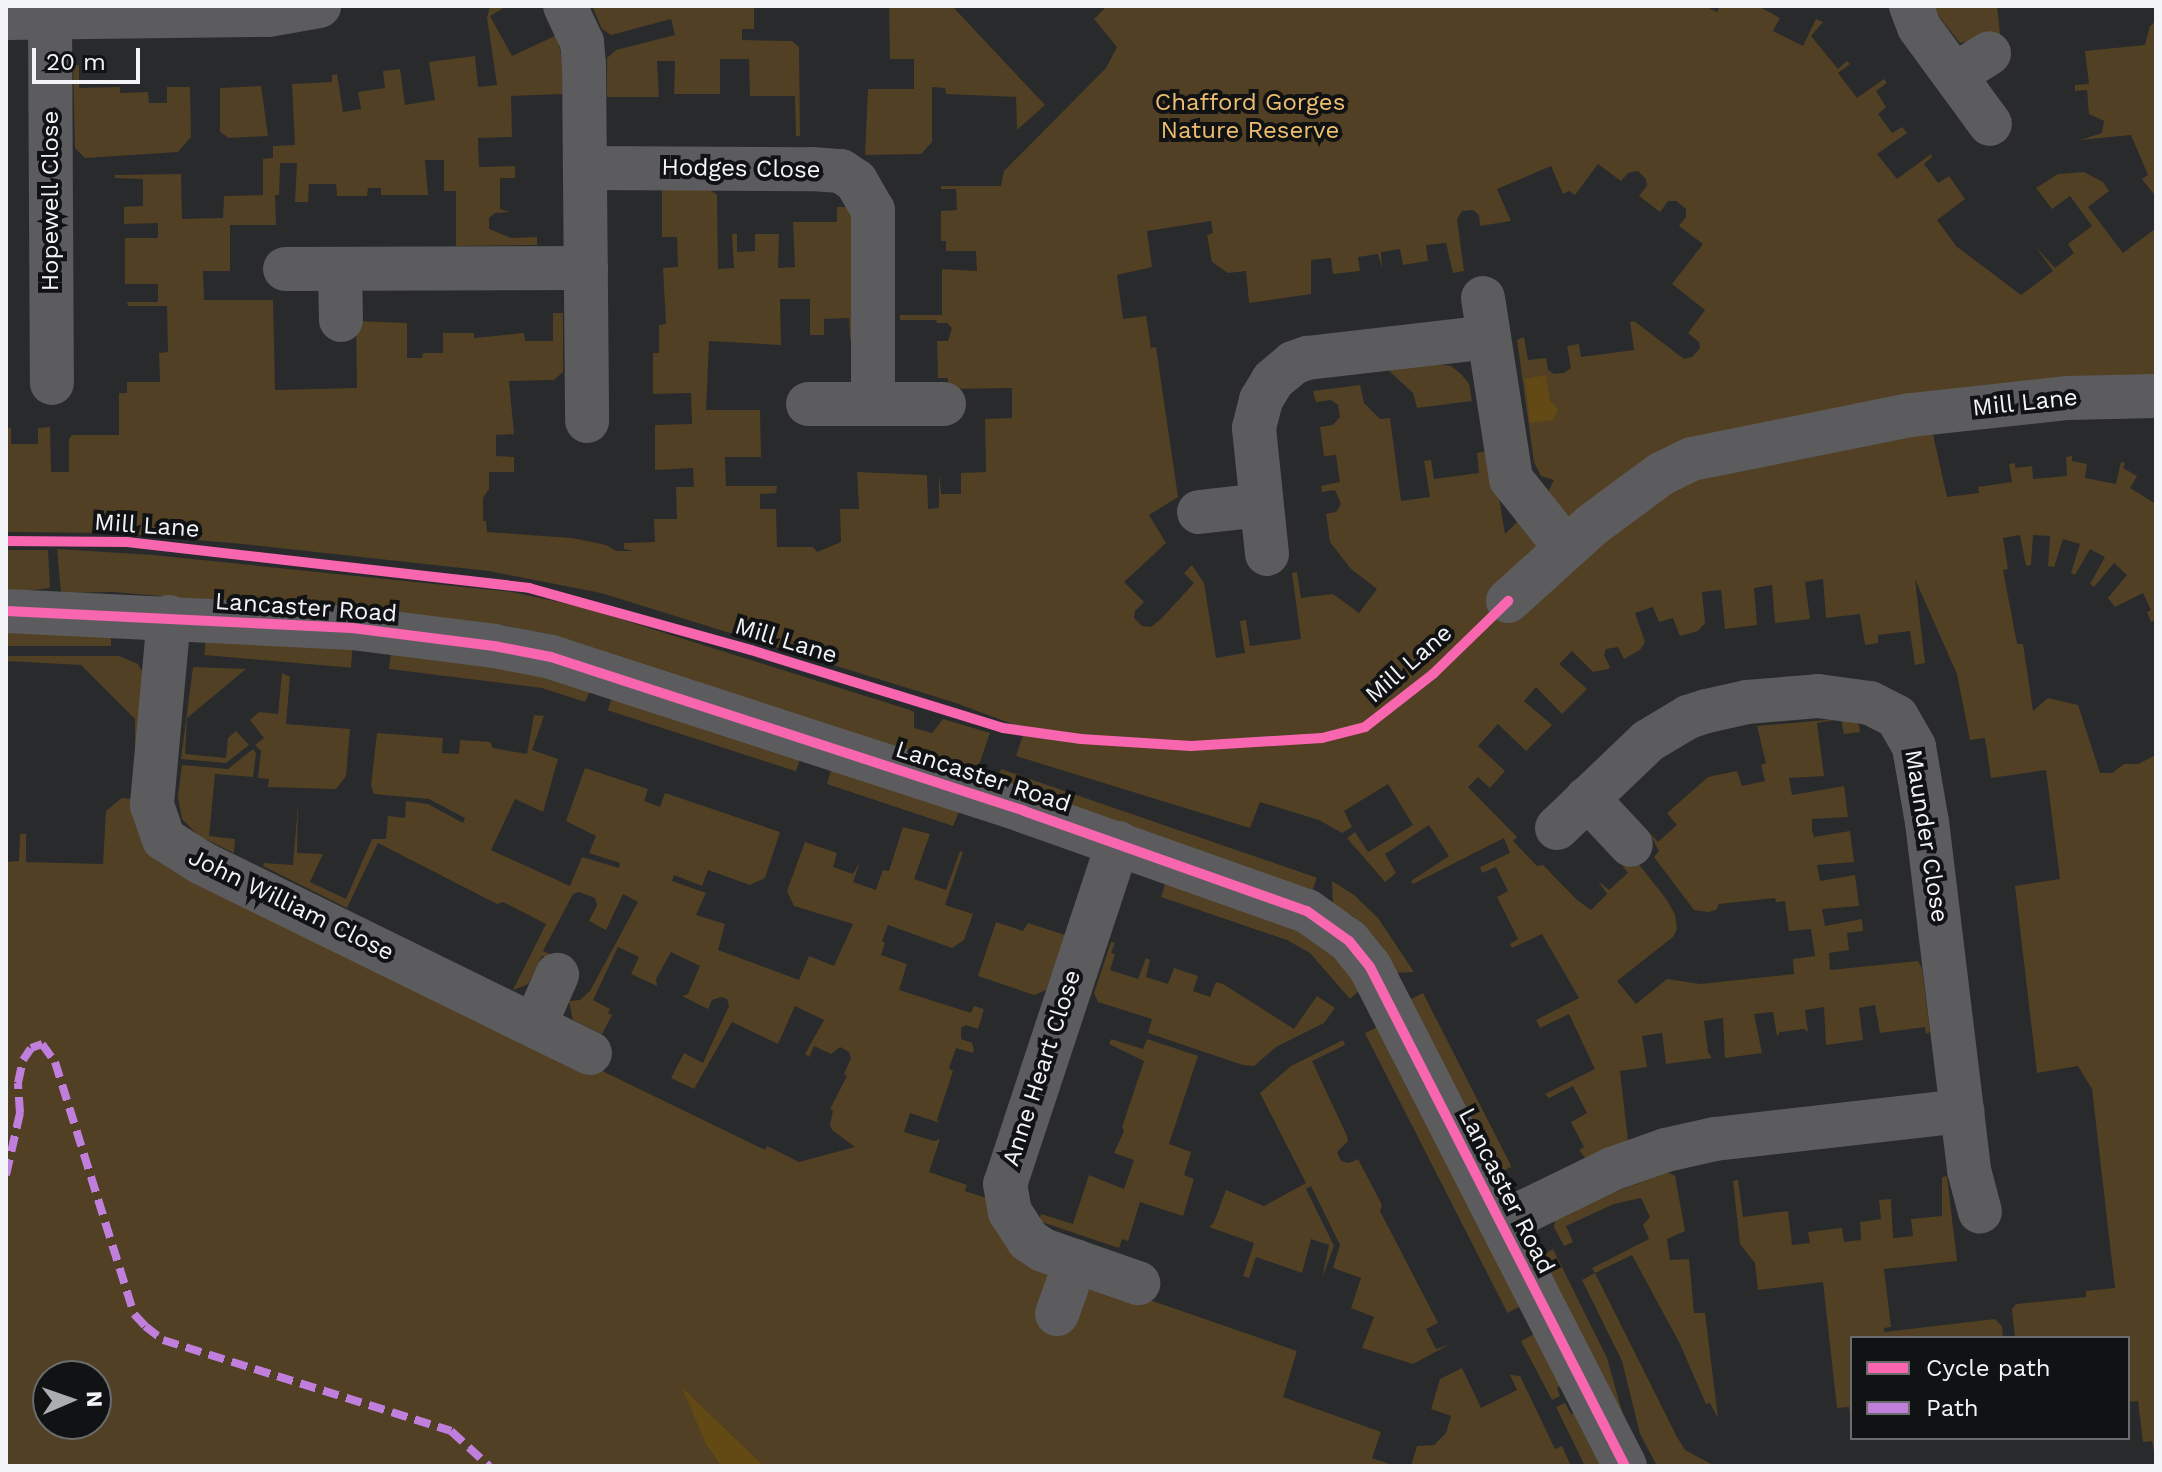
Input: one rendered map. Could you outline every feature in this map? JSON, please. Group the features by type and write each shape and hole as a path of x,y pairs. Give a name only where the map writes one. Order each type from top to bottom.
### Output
{"street":[{"path":"6,18 234,11 268,15 319,6"},
{"path":"565,6 582,42 588,168 587,421"},
{"path":"1911,6 1919,27 1972,64 1990,124"},
{"name":"Hopewell Close","path":"50,19 52,383"},
{"name":"Hodges Close","path":"588,168 811,169 841,171 856,181 873,210 873,404"},
{"path":"285,269 586,268"},
{"path":"340,269 341,320"},
{"path":"1267,554 1254,428 1266,388 1293,363 1307,358 1486,317 1511,479 1565,547"},
{"name":"Mill Lane","path":"1508,601 1565,547 1661,474 1692,459 1911,415 2068,398 2156,396"},
{"path":"808,404 944,404"},
{"path":"1199,512 1261,505"},
{"name":"Lancaster Road","path":"6,611 352,628 494,646 551,657 1118,843 1307,911 1349,941 1370,967 1625,1466"},
{"name":"John William Close","path":"169,617 152,805 164,839 202,863 590,1053"},
{"name":"Maunder Close","path":"1557,828 1648,741 1688,717 1726,705 1791,697 1839,697 1870,703 1897,717 1914,747 1927,822 1969,1170 1980,1212"},
{"path":"1587,798 1631,845"},
{"name":"Anne Heart Close","path":"1118,843 1005,1184 1010,1212 1028,1240 1138,1283"},
{"path":"535,1025 557,975"},
{"path":"1501,1223 1612,1169 1666,1150 1715,1139 1962,1111"},
{"path":"1057,1314 1076,1261"}],"green space":[{"name":"Chafford Gorges Nature Reserve","path":"490,6 507,6 490,16 512,56 557,35 562,61 562,94 511,96 512,137 478,138 479,167 515,166 515,178 500,178 500,209 510,212 495,213 489,218 489,229 511,238 537,237 537,245 456,246 456,191 444,191 444,160 425,160 428,195 381,195 381,188 368,188 367,196 337,196 336,184 309,184 308,202 295,202 297,163 280,163 279,195 275,195 276,225 230,225 230,271 203,271 204,300 273,300 275,390 357,388 356,321 407,323 407,358 422,358 423,353 443,353 443,333 474,333 474,338 524,333 525,341 553,341 553,313 563,313 563,372 554,380 509,381 514,434 496,435 496,456 514,457 514,472 489,472 489,489 483,498 483,521 486,521 487,532 572,538 606,545 616,551 633,551 624,549 624,543 655,542 654,519 677,519 676,487 694,487 693,468 655,470 655,425 692,424 691,393 653,394 653,353 659,353 659,325 666,324 663,268 678,267 677,237 662,237 662,183 702,184 717,195 718,269 734,268 732,234 737,234 737,252 755,251 755,234 779,234 778,268 795,267 793,222 837,222 837,207 848,207 853,215 853,339 850,339 849,318 824,319 824,335 810,335 810,299 780,299 781,345 709,341 706,410 760,410 761,457 725,457 726,486 777,486 776,493 760,494 760,509 776,509 777,547 813,547 817,552 841,542 840,509 859,509 857,472 927,475 928,509 939,508 939,473 941,494 961,494 961,473 986,472 985,419 1012,418 1012,388 948,389 948,378 938,378 937,341 948,341 952,328 936,320 900,320 900,315 942,315 942,269 977,271 976,251 946,251 946,241 941,241 941,211 957,210 956,189 941,189 941,186 1001,186 1004,171 1106,68 1117,47 1094,19 1107,6 1704,6 1717,12 1720,6 1758,6 1780,18 1773,31 1803,46 1816,19 1823,22 1811,36 1838,69 1847,61 1850,64 1838,73 1857,98 1884,79 1887,83 1876,91 1886,107 1878,114 1892,133 1902,127 1907,133 1877,154 1897,179 1931,154 1932,157 1924,164 1938,183 1949,176 1965,199 1937,220 1956,246 2021,295 2053,271 2035,246 2055,268 2074,253 2068,244 2092,226 2070,196 2052,209 2036,188 2058,174 2084,172 2103,182 2109,191 2088,207 2123,253 2156,228 2156,418 2105,409 1932,430 1947,497 1979,493 1978,487 2012,482 2009,464 2015,463 2015,468 2032,466 2033,479 2067,476 2066,457 2072,456 2072,461 2087,464 2085,478 2116,484 2121,462 2125,463 2123,468 2137,476 2130,488 2156,504 2156,619 2151,622 2147,612 2151,610 2143,593 2115,607 2108,598 2127,575 2114,563 2094,587 2090,584 2105,557 2090,549 2075,575 2071,573 2080,544 2063,539 2054,567 2048,566 2050,536 2033,535 2031,565 2026,566 2020,535 2003,538 2008,569 2003,570 2017,644 2023,644 2033,711 2048,698 2078,705 2100,773 2112,773 2124,764 2138,764 2156,755 2156,1463 2152,1441 2143,1442 2138,1401 2130,1402 2130,1336 2015,1336 2012,1309 2016,1304 2086,1297 2086,1291 2115,1288 2092,1089 2078,1066 2037,1073 2015,886 2060,879 2046,770 1991,778 1985,738 1970,740 1957,674 1915,579 1925,663 1915,665 1910,631 1878,635 1878,643 1865,645 1860,614 1826,618 1823,579 1805,582 1810,619 1775,623 1772,585 1754,588 1757,625 1725,629 1721,590 1702,592 1705,623 1698,631 1680,636 1673,618 1659,622 1653,607 1635,613 1645,642 1640,650 1624,659 1618,647 1606,649 1604,655 1610,667 1608,669 1593,672 1572,651 1559,664 1587,689 1562,714 1536,687 1524,701 1552,725 1526,751 1498,724 1478,746 1505,771 1490,788 1478,777 1468,787 1517,837 1513,841 1537,866 1543,865 1577,900 1591,910 1607,894 1598,881 1609,890 1628,873 1619,861 1637,862 1667,900 1675,915 1677,929 1673,937 1617,981 1636,1004 1667,979 1700,984 1794,974 1793,959 1815,956 1811,929 1789,931 1785,901 1776,902 1775,898 1719,904 1716,910 1708,912 1694,910 1654,857 1659,851 1648,831 1658,842 1677,825 1667,813 1708,777 1737,771 1742,786 1765,781 1761,765 1766,763 1757,726 1849,718 1859,725 1860,732 1844,734 1841,719 1817,723 1824,776 1789,778 1792,795 1844,786 1848,817 1812,819 1812,830 1814,837 1850,831 1854,862 1817,865 1820,881 1855,875 1859,906 1822,909 1825,926 1862,919 1863,931 1847,933 1849,950 1829,953 1830,970 1918,961 1922,968 1930,1032 1926,1034 1925,1027 1880,1033 1875,1005 1859,1008 1863,1040 1826,1045 1824,1007 1805,1010 1808,1032 1804,1029 1780,1032 1777,1036 1773,1012 1754,1014 1762,1053 1725,1058 1723,1018 1704,1021 1708,1052 1712,1058 1666,1064 1662,1033 1642,1036 1647,1067 1620,1071 1628,1141 1585,1158 1579,1150 1584,1147 1571,1122 1587,1113 1573,1086 1549,1098 1545,1094 1595,1069 1569,1014 1540,1028 1536,1020 1579,998 1542,934 1512,948 1510,944 1518,939 1497,897 1508,891 1496,867 1482,873 1480,867 1510,853 1504,838 1413,884 1411,881 1449,856 1429,825 1385,854 1396,873 1385,882 1347,838 1355,832 1368,852 1413,825 1388,784 1344,811 1352,827 1342,833 1319,820 1260,802 1250,828 1016,756 1025,729 956,703 601,593 489,571 116,533 6,532 6,428 11,428 11,444 38,444 38,428 50,427 51,472 69,472 69,439 72,435 119,435 119,393 127,393 127,382 160,382 159,353 168,352 167,306 128,306 127,302 158,302 158,284 125,284 125,238 158,238 158,223 124,224 124,207 143,206 143,179 115,178 115,175 181,174 182,219 223,218 224,196 263,195 263,159 273,158 273,146 295,145 292,84 332,82 332,75 337,74 343,112 361,109 358,92 385,88 383,71 400,69 405,105 435,100 429,62 475,56 478,87 497,85 487,18","holes":["1598,164 1621,181 1628,173 1638,171 1646,179 1647,186 1639,196 1660,212 1668,201 1676,201 1686,209 1686,217 1679,226 1703,244 1672,284 1705,310 1688,333 1699,342 1700,348 1692,357 1684,359 1634,321 1630,322 1634,350 1581,357 1579,344 1567,346 1571,368 1554,374 1548,370 1546,358 1528,360 1524,337 1517,340 1534,462 1541,476 1554,480 1548,492 1505,534 1491,450 1477,453 1479,473 1434,479 1431,460 1424,461 1430,497 1401,501 1390,418 1380,419 1364,403 1360,385 1313,391 1316,402 1331,400 1338,405 1340,417 1333,425 1320,427 1324,456 1336,455 1340,482 1321,486 1322,492 1335,490 1341,504 1336,512 1326,514 1330,542 1351,569 1377,589 1359,613 1333,594 1301,598 1297,572 1292,573 1301,639 1250,646 1246,620 1240,621 1245,653 1216,658 1204,583 1192,565 1184,573 1194,583 1161,619 1151,627 1142,626 1134,618 1135,611 1144,602 1124,582 1166,543 1149,515 1178,497 1156,347 1151,348 1146,316 1123,319 1117,275 1152,267 1147,231 1211,221 1213,233 1207,235 1212,262 1228,273 1246,271 1249,303 1311,294 1311,260 1331,258 1333,274 1360,271 1358,257 1378,254 1382,268 1381,252 1400,249 1403,265 1428,261 1426,245 1446,243 1453,273 1464,271 1457,219 1462,211 1473,210 1479,215 1480,226 1511,221 1497,189 1551,166 1563,194 1569,191 1575,195"]},
{"path":"592,6 754,6 754,29 742,29 742,40 792,41 799,47 800,136 796,136 795,96 750,96 749,59 720,59 720,94 674,94 675,61 657,61 659,97 607,97 607,58 616,50 675,35 671,19 611,35 602,29"},
{"path":"889,6 952,6 1045,105 1017,130 1016,97 946,94 945,88 932,87 932,142 921,154 865,155 868,89 914,89 914,59 890,59"},
{"path":"1931,6 1997,6 2000,34 1960,43"},
{"path":"2156,21 2156,197 2142,179 2148,175 2131,135 2080,140 2102,133 2104,121 2089,114 2087,90 2075,91 2075,85 2089,84 2085,51 2145,45 2150,26"},
{"path":"73,65 79,65 79,88 120,87 120,93 148,92 149,103 167,103 167,87 190,87 191,137 178,152 85,158 75,148"},
{"path":"261,86 268,136 229,138 220,132 220,88"},
{"path":"1436,364 1451,366 1461,374 1469,384 1472,401 1417,408 1413,393 1387,369"},
{"path":"57,549 153,555 512,592 582,607 910,710 914,712 914,728 932,733 943,719 990,733 975,776 509,626 113,592 61,593"},
{"path":"6,550 48,550 50,588 6,593"},
{"path":"6,629 111,629 111,646 6,646"},
{"path":"206,637 352,650 351,668 204,655"},
{"path":"391,653 514,667 591,689 585,702 542,688 389,669"},
{"path":"6,656 119,656 138,664 143,673 135,754 135,719 81,665 6,661"},
{"path":"193,667 246,669 187,718 185,754 226,758 228,738 236,731 249,745 226,763 181,759"},
{"path":"282,673 290,677 286,724 350,729 346,776 336,789 268,787 269,779 258,778 261,751 255,745 264,738 250,720 259,712 278,714"},
{"path":"613,694 801,755 796,771 608,710"},
{"path":"534,715 544,716 532,750 558,759 543,812 515,799 491,850 570,886 582,857 619,868 620,863 589,853 596,836 566,821 585,768 648,789 644,801 660,807 665,793 780,832 765,878 750,885 708,870 702,886 674,875 672,881 706,893 696,915 725,924 718,950 799,980 809,956 834,966 853,924 794,906 787,891 805,842 837,853 833,867 853,874 860,862 853,882 876,890 883,870 889,871 903,827 930,834 914,879 946,890 960,851 963,852 945,905 973,914 964,940 952,948 888,925 882,941 885,943 881,955 907,964 899,990 971,1013 974,1006 984,1009 978,1029 966,1025 961,1028 961,1039 972,1043 974,1050 973,1053 956,1048 949,1068 953,1071 937,1120 940,1123 910,1113 904,1132 934,1141 940,1139 929,1172 967,1185 965,1191 989,1199 1079,1301 1094,1285 1109,1286 1297,1351 1283,1397 1381,1432 1372,1458 1395,1466 764,1466 684,1389 706,1445 721,1466 6,1466 6,862 19,861 20,834 26,834 26,862 103,864 106,811 122,798 142,800 186,869 765,1150 767,1146 799,1162 855,1147 832,1130 830,1124 833,1111 830,1109 847,1076 844,1074 851,1058 849,1052 840,1047 831,1054 814,1046 809,1057 805,1054 824,1020 795,1006 778,1044 732,1022 694,1089 671,1078 684,1053 703,1063 729,1006 727,999 721,997 712,1000 708,1009 682,996 688,994 700,966 671,952 656,979 657,986 631,974 639,957 618,947 593,1000 610,1009 608,1013 612,1015 602,1034 573,1020 569,1001 580,1000 590,991 638,902 623,894 606,930 589,921 597,905 595,898 579,892 573,894 543,951 562,960 560,965 542,956 528,984 513,990 546,924 503,902 497,904 378,843 347,908 263,866 264,863 293,865 298,804 297,853 323,854 310,882 346,899 372,839 386,839 388,816 405,818 406,801 428,804 463,823 465,818 429,799 374,794 371,786 377,733 443,738 442,753 459,754 460,740 490,742 493,748 527,754"},
{"path":"253,749 256,753 253,777 215,774 209,836 235,839 234,853 199,836 182,819 178,797 182,765 228,769"},
{"path":"833,764 959,812 953,826 827,784"},
{"path":"1001,769 1317,878 1312,892 996,783"},
{"path":"1167,878 1276,919 1333,950 1362,988 1350,999 1310,953 1287,940 1161,897"},
{"path":"1332,881 1354,895 1378,918 1414,972 1394,973 1371,935 1353,916 1333,906"},
{"path":"996,922 1023,931 1028,923 1065,935 1046,990 1034,995 978,976"},
{"path":"1111,942 1115,943 1111,953 1115,954 1110,970 1138,979 1146,958 1150,960 1146,977 1168,984 1174,968 1198,976 1193,991 1210,997 1216,982 1223,984 1294,1029 1317,996 1335,1008 1324,1023 1276,1047 1254,1066 1243,1065 1148,1033 1152,1019 1098,1002 1094,993"},
{"path":"1423,993 1512,1167 1498,1174 1410,1000"},
{"path":"1381,1025 1524,1305 1508,1313 1365,1033"},
{"path":"1111,1039 1143,1049 1147,1039 1198,1056 1169,1144 1191,1152 1184,1175 1194,1179 1183,1216 1140,1202 1128,1241 1122,1239 1119,1248 1039,1221 1041,1214 1073,1224 1089,1175 1124,1189 1134,1160 1114,1153 1124,1131 1122,1127 1144,1061 1109,1044"},
{"path":"1343,1040 1345,1045 1312,1061 1347,1136 1348,1141 1337,1152 1341,1161 1349,1163 1358,1159 1382,1205 1380,1211 1438,1323 1426,1329 1436,1349 1450,1344 1413,1364 1362,1348 1374,1317 1351,1308 1361,1278 1333,1268 1340,1245 1311,1186 1306,1189 1334,1246 1322,1278 1329,1245 1311,1239 1302,1273 1256,1257 1249,1278 1243,1276 1254,1243 1209,1227 1214,1222 1226,1190 1264,1206 1306,1183 1260,1093 1291,1066"},
{"path":"1668,1172 1675,1176 1685,1231 1667,1239 1670,1260 1689,1259 1694,1313 1705,1313 1718,1418 1710,1403 1706,1404 1680,1344 1632,1255 1595,1273 1592,1268 1649,1239 1643,1225 1650,1217 1641,1198 1614,1204 1566,1226 1573,1242 1564,1246 1554,1227 1555,1220 1610,1194"},
{"path":"1947,1176 1957,1261 1884,1269 1891,1327 1884,1328 1884,1332 1995,1319 2002,1326 2003,1336 1850,1336 1850,1417 1849,1407 1837,1408 1823,1282 1758,1290 1755,1263 1740,1244 1733,1181 1738,1180 1743,1217 1788,1211 1792,1245 1810,1243 1808,1232 1842,1228 1844,1242 1861,1240 1860,1222 1881,1219 1879,1200 1891,1199 1893,1238 1913,1236 1911,1219 1942,1216 1942,1177"},
{"path":"1553,1249 1607,1358 1626,1426 1539,1257"},
{"path":"1595,1273 1685,1450 1715,1466 1657,1466 1640,1434 1622,1361 1582,1280"},
{"path":"1536,1333 1563,1385 1557,1388 1560,1396 1552,1400 1521,1341"},
{"path":"1462,1368 1481,1408 1517,1390 1510,1375 1520,1376 1555,1449 1562,1446 1571,1466 1411,1466 1417,1446 1434,1445 1446,1433 1451,1416 1431,1409 1440,1379"},
{"path":"1565,1403 1571,1414 1576,1412 1603,1466 1585,1466 1556,1407"}],"shaded area":[{"path":"1546,375 1550,401 1558,409 1553,420 1530,423 1525,379"},
{"path":"682,1387 764,1466 721,1466 706,1445"}],"marked path":[{"path":"6,1175 20,1113 18,1083 23,1060 31,1048 42,1044 55,1062 134,1314 145,1326 163,1340 451,1431 489,1466"}],"cycle path":[{"path":"6,541 127,542 529,588 751,650 1003,728 1081,739 1191,746 1322,738 1365,727 1433,674 1508,601"},
{"path":"6,611 352,628 494,646 551,657 1024,811 1307,911 1349,941 1370,967 1625,1466"}]}
